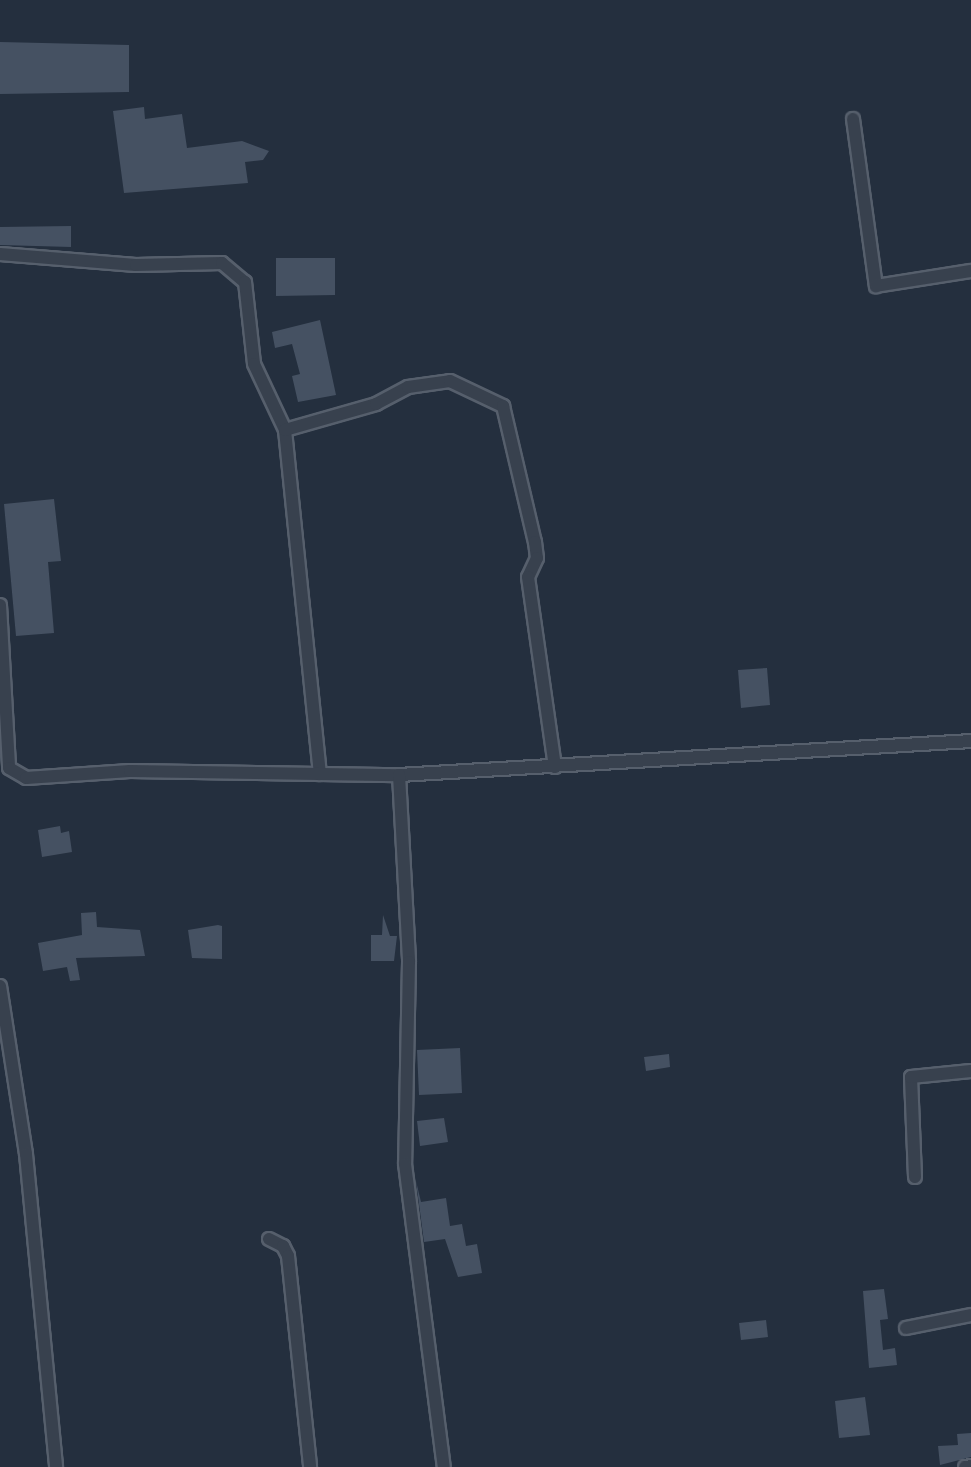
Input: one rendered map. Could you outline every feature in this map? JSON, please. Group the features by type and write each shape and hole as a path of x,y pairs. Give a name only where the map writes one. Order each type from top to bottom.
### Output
{"street":[{"path":"853,119 876,286 971,271"},
{"path":"0,254 136,265 209,262 238,273 249,299 259,382 278,409 285,430 320,774"},
{"path":"285,430 376,404 408,387 450,381 503,406 535,542 537,558 528,577 555,767"},
{"path":"0,605 5,769 26,778 130,771 399,775 971,741"},
{"path":"399,775 409,962 405,1164 444,1467"},
{"path":"0,986 26,1154 56,1467"},
{"path":"915,1177 911,1077 971,1071"},
{"path":"269,1239 283,1246 288,1256 310,1467"},
{"path":"906,1328 971,1315"}],"building":[{"path":"0,42 129,45 129,92 0,94"},
{"path":"144,107 145,119 182,114 187,148 242,141 269,151 263,160 245,162 248,183 124,193 113,111"},
{"path":"71,226 71,247 0,245 0,227"},
{"path":"276,258 335,258 335,295 276,296"},
{"path":"320,320 336,395 298,402 292,376 300,374 292,344 275,348 272,332"},
{"path":"54,499 61,561 48,562 54,633 16,636 4,504"},
{"path":"767,668 770,705 741,708 738,670"},
{"path":"60,826 61,833 69,831 72,852 42,857 38,830"},
{"path":"96,912 97,927 140,930 145,956 76,958 80,980 70,981 67,967 43,971 38,943 82,935 81,913"},
{"path":"383,915 390,936 397,936 394,961 371,961 371,935 382,935"},
{"path":"222,926 222,959 192,958 188,930"},
{"path":"460,1048 462,1093 419,1095 417,1050"},
{"path":"669,1054 670,1067 646,1071 644,1057"},
{"path":"444,1118 448,1142 420,1146 417,1121"},
{"path":"416,1181 421,1202 446,1198 450,1226 462,1224 466,1246 477,1244 482,1273 458,1277 445,1239 424,1242"},
{"path":"884,1289 888,1319 880,1320 883,1350 895,1348 897,1365 869,1368 863,1291"},
{"path":"766,1320 768,1337 741,1340 739,1323"},
{"path":"865,1397 870,1435 839,1438 835,1401"},
{"path":"971,1433 971,1457 940,1465 938,1446 958,1445 957,1434"}]}
